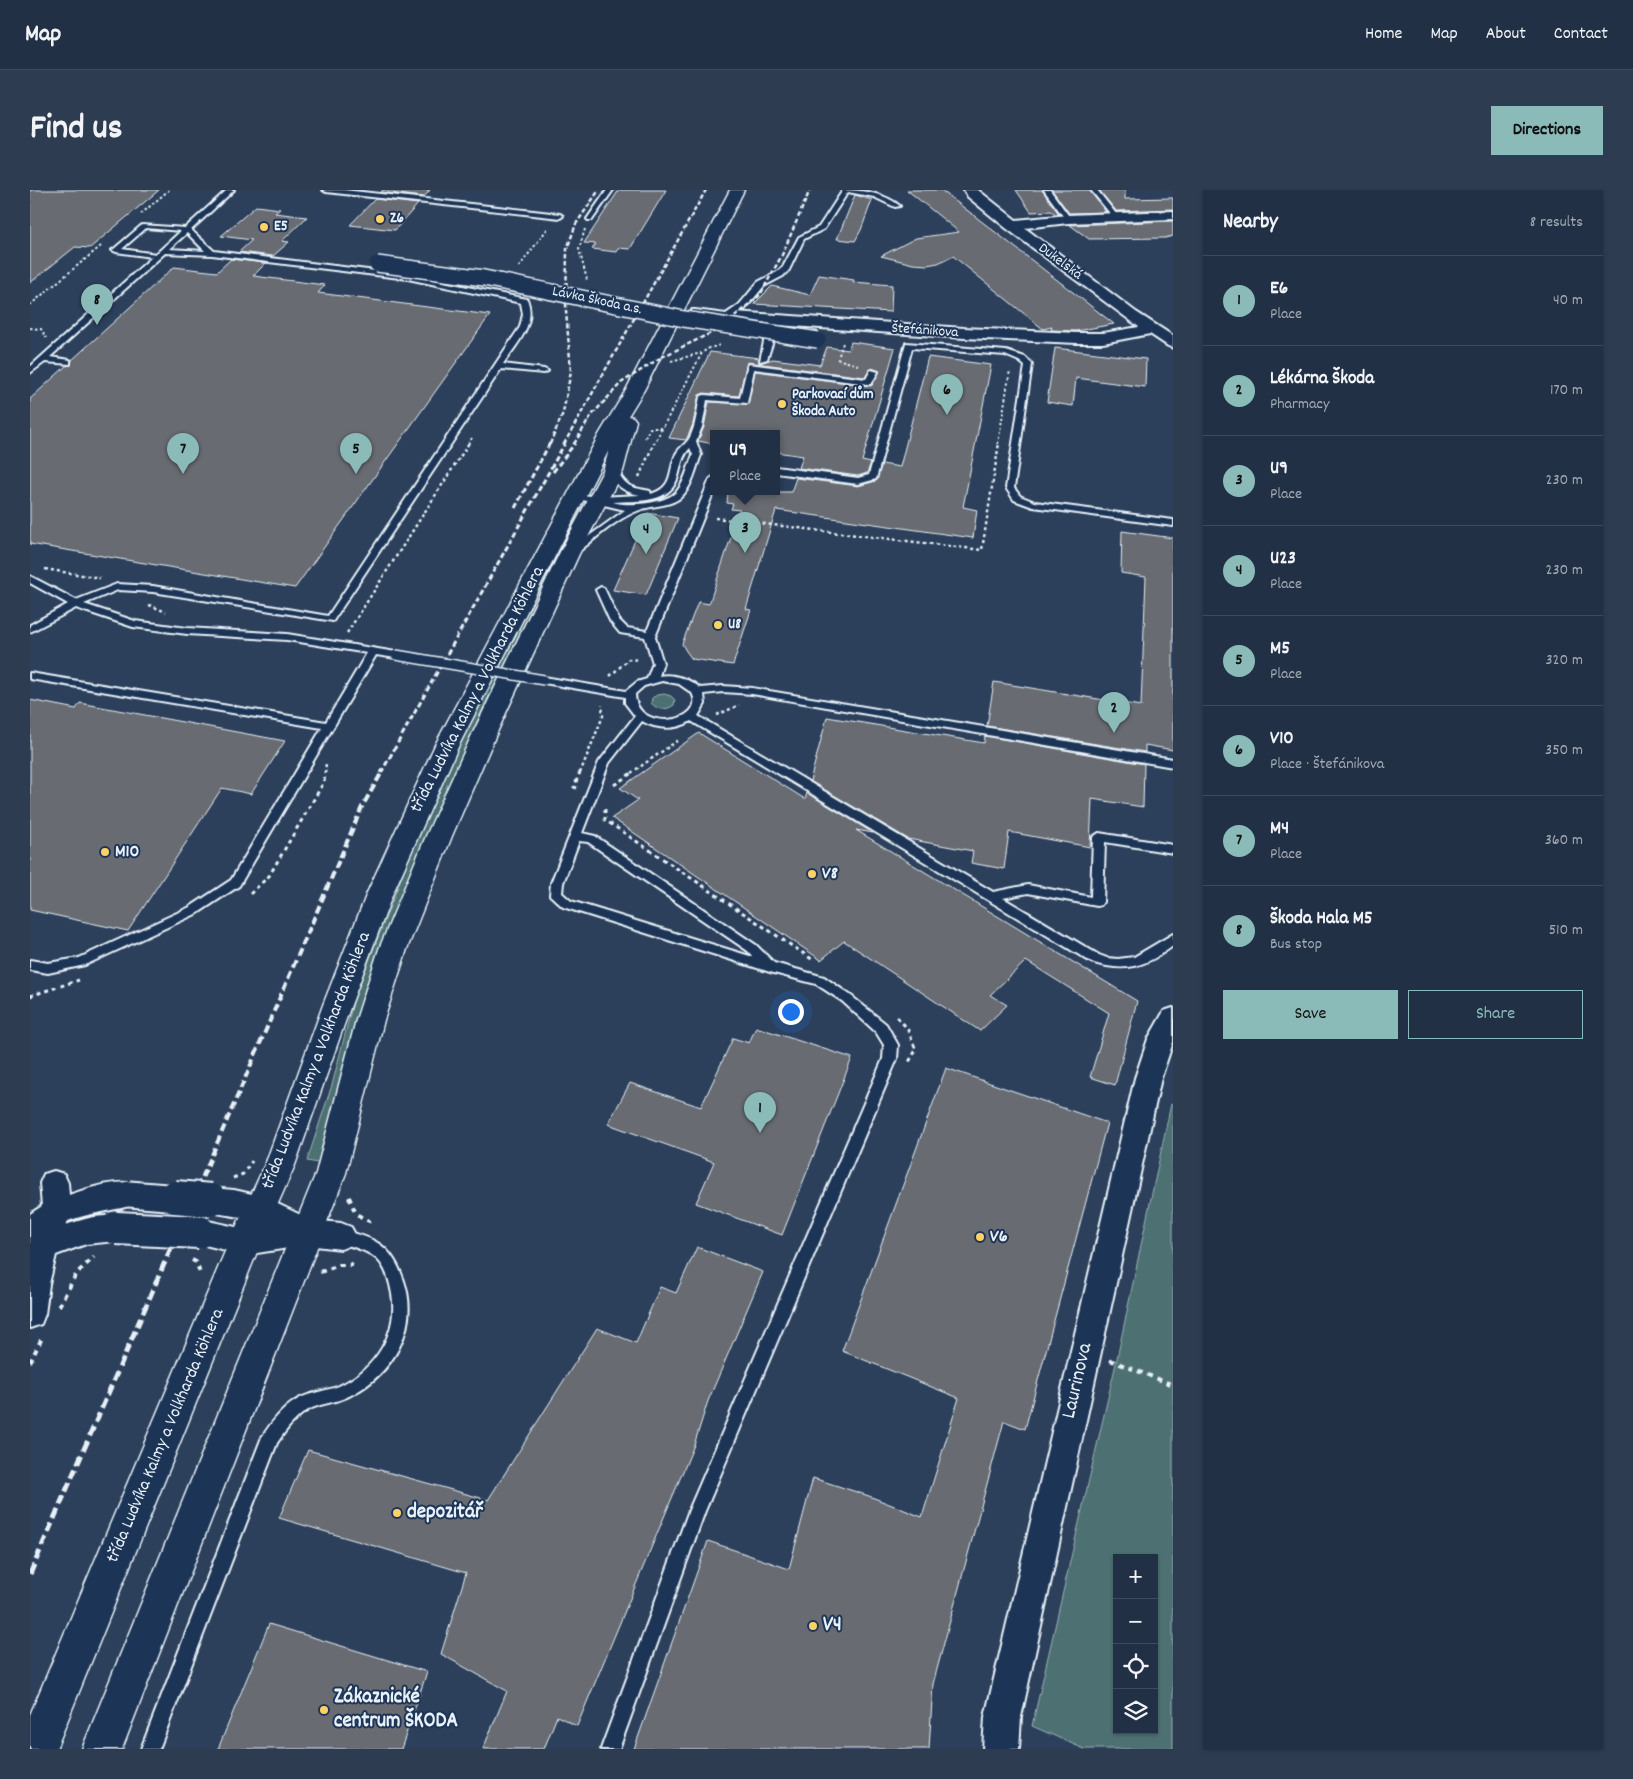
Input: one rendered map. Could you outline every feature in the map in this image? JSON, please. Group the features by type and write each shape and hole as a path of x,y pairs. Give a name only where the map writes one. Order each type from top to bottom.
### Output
{"street":[{"name":"třída Ludvíka Kalmy a Volkharda Köhlera","path":"102,1749 336,1237 331,1172 370,1020 393,948 438,836 569,554 609,433 635,390 737,190"},
{"name":"Dukelská","path":"971,190 973,194 1018,224 1131,315 1173,343"},
{"name":"Dukelská","path":"983,190 1018,224"},
{"path":"1018,224 1115,216 1173,215"},
{"name":"Lávka Škoda a.s.","path":"376,264 484,278 684,319 818,340"},
{"name":"Štefánikova","path":"732,317 776,322 1077,338 1103,338 1154,329"},
{"name":"třída Ludvíka Kalmy a Volkharda Köhlera","path":"36,1749 245,1242 280,1165 337,1004 384,884 447,745 588,498 613,471 635,390"},
{"name":"Laurinova","path":"1001,1749 1003,1717 1148,1078 1161,1039 1173,1018"},
{"path":"54,1183 57,1212"},
{"path":"44,1319 34,1284 35,1243 57,1212 86,1202 130,1194 219,1190 234,1202 261,1208 336,1237"},
{"path":"35,1243 84,1231 116,1228 195,1245 336,1237"}],"lane":[{"path":"30,372 231,190"},
{"path":"326,190 549,212 560,216"},
{"path":"590,219 610,190"},
{"path":"732,317 761,284 780,274 786,268 801,238 822,228 846,190 876,195 898,206"},
{"path":"1047,190 1068,219"},
{"path":"1094,190 1115,216"},
{"path":"30,629 75,604 117,587 153,589 330,619 524,327 527,314 524,301 408,277 212,253 161,253 116,250 144,226 187,230 212,253"},
{"name":"Štefánikova","path":"695,312 732,317"},
{"path":"763,359 769,337 776,322"},
{"path":"780,471 858,481 873,477 909,345 1006,353 1022,359 1029,366 1010,488 1017,498 1033,504 1173,523"},
{"path":"44,359 67,362"},
{"path":"498,366 544,371"},
{"path":"588,498 651,497 664,492 674,483 681,452 692,441 704,397 744,401 751,366 868,382 874,372"},
{"path":"569,554 620,516 635,508 670,500 679,495 697,455 692,441"},
{"path":"613,471 617,482 628,489 641,493 664,492"},
{"path":"652,680 658,663 650,635 710,489"},
{"path":"588,498 616,506 635,508"},
{"path":"30,579 75,604 133,624 187,632 287,637 630,695"},
{"path":"601,590 615,621 624,631 650,635"},
{"path":"30,965 48,968 81,962 194,910 235,883 373,652"},
{"path":"30,676 330,726"},
{"path":"662,678 678,680 691,686 697,692 700,698 700,705 691,716 672,723 660,723 640,716 629,703 630,695 634,688 662,678"},
{"path":"697,692 723,689 752,691 1173,763"},
{"path":"610,1749 697,1510 890,1059 891,1044 881,1028 846,998 820,980 567,904 556,895 557,883 604,762 640,716"},
{"path":"691,716 1095,959 1113,964 1138,962 1154,954 1173,939"},
{"path":"574,836 591,839 599,844 752,948 770,966"},
{"path":"993,896 1028,889 1096,902 1099,837 1173,850"},
{"path":"150,1749 268,1443 283,1420 302,1405 344,1391 360,1382 376,1368 390,1351 397,1337 402,1321 402,1308 394,1272 377,1248 336,1237"}],"path":[{"path":"579,240 590,219"},
{"path":"518,269 551,223"},
{"path":"839,355 843,343 851,341"},
{"path":"628,489 636,485 661,428 702,353 707,349 724,344"},
{"path":"710,519 719,517 982,550 1011,362"},
{"path":"658,663 629,659 605,680 597,697 602,702 603,716 574,787 605,792 702,723 750,700 752,691"},
{"path":"605,792 605,820 816,962"},
{"path":"890,1059 907,1066 916,1050 912,1034 905,1022 897,1017"},
{"path":"219,1190 243,1174 256,1152"},
{"path":"317,1274 325,1269 339,1265 351,1265 336,1237 369,1220 356,1214 348,1196 350,1189"},
{"path":"195,1245 196,1262 204,1283"},
{"path":"30,1362 44,1319 77,1273 92,1257 99,1255"},
{"path":"1107,1359 1173,1385"}],"green space":[{"path":"586,506 587,508 486,702 425,837 380,950 318,1163 307,1161 332,1085 354,999 418,835 479,701 581,507"},
{"path":"664,694 671,696 675,700 674,705 662,709 651,703 652,698"},
{"path":"1171,1104 1173,1105 1173,1749 1084,1749 1032,1726 1116,1363"}],"building":[{"path":"30,190 159,190 90,248 75,247 30,283"},
{"path":"383,190 430,190 424,197 381,192"},
{"path":"619,190 666,190 630,249 618,248 616,252 592,249 596,244 584,243"},
{"path":"907,190 941,190 1114,324 1076,331 1051,330 1052,327 1043,329 953,256 938,263 927,265 913,264 881,256 916,238 959,232"},
{"path":"1016,190 1042,190 1059,214 1051,211 1031,212"},
{"path":"1052,190 1089,190 1106,212 1069,213"},
{"path":"1099,190 1125,190 1125,199 1173,198 1173,209 1116,211"},
{"path":"855,195 872,200 861,230 855,241 837,239"},
{"name":"Z6","path":"375,199 418,204 395,230 350,225"},
{"name":"E5","path":"256,206 280,209 275,213 307,217 282,241 289,242 273,256 239,252 252,240 221,236"},
{"path":"1173,221 1173,236 1165,238 1089,239 1070,225"},
{"path":"231,259 266,263 253,276 325,285 318,293 490,315 295,588 30,544 30,399 66,366 71,365 72,360 174,267 217,272"},
{"path":"819,275 854,280 853,282 892,285 891,312 754,304 772,286 810,295"},
{"name":"Parkovací dům Škoda Auto","path":"851,342 895,348 862,461 871,463 867,473 858,476 799,468 803,456 780,453 780,430 710,430 710,443 698,441 704,427 709,402 748,404 755,371 871,386 880,371 872,368 865,377 747,362 739,396 704,393 699,395 693,424 686,440 669,438 710,352 759,358 759,363 773,359 820,365 827,347 848,350"},
{"path":"1055,348 1146,359 1145,387 1076,378 1073,406 1047,402"},
{"path":"928,357 991,365 963,507 977,510 973,538 776,510 746,609 751,610 733,665 692,659 682,644 698,602 709,604 740,510 731,509 733,504 727,503 728,495 780,495 780,492 791,492 796,478 858,486 876,481 882,464 900,467"},
{"path":"647,513 678,518 646,595 613,590"},
{"path":"1122,531 1173,538 1173,750 1145,745 1145,752 987,726 994,682 1141,706 1146,577 1121,573"},
{"name":"M10","path":"30,700 76,709 80,703 285,741 251,794 222,788 128,931 30,910"},
{"path":"827,717 984,743 985,736 1144,764 1143,807 1092,799 1090,847 1009,832 1004,869 971,863 973,851 908,839 810,781"},
{"name":"V8","path":"699,733 805,799 807,793 873,833 856,830 1137,1001 1115,1085 1090,1077 1109,1013 1026,961 990,995 1007,1005 980,1031 844,941 821,960 612,818 638,800 620,788"},
{"path":"756,1027 852,1058 782,1235 696,1203 714,1162 608,1124 630,1083 701,1107 733,1038 749,1043"},
{"path":"946,1068 1107,1123 1025,1429 1004,1421 933,1684 929,1749 634,1749 708,1541 789,1569 813,1478 869,1496 922,1517 959,1398 842,1351"},
{"path":"697,1247 763,1272 708,1401 694,1445 577,1726 557,1716 544,1749 483,1749 507,1691 441,1654 466,1573 279,1518 308,1450 488,1500 597,1328 636,1343 660,1287 676,1293"},
{"name":"Zákaznické centrum ŠKODA","path":"269,1624 427,1672 401,1749 218,1749"}],"railway":[{"path":"550,444 563,413 571,371 566,311 567,249 576,224 599,190"},
{"path":"564,444 706,190"},
{"path":"574,444 591,416 621,383 660,358 719,329 760,295 782,255 810,190"},
{"path":"515,508 550,443"},
{"path":"381,773 565,443"},
{"path":"553,472 575,443"},
{"path":"193,1199 362,807 382,772"},
{"path":"30,1574 193,1197"}],"place":[{"name":"Z6","path":"380,219"},
{"name":"E5","path":"264,227"},
{"name":"Škoda Hala M5","path":"97,325"},
{"name":"Parkovací dům Škoda Auto","path":"782,404"},
{"name":"V10","path":"947,415"},
{"name":"M4","path":"183,474"},
{"name":"M5","path":"356,474"},
{"name":"U9","path":"745,553"},
{"name":"U23","path":"646,554"},
{"name":"U8","path":"718,625"},
{"name":"Lékárna Škoda","path":"1114,733"},
{"name":"M10","path":"105,852"},
{"name":"V8","path":"812,874"},
{"name":"E6","path":"760,1133"},
{"name":"V6","path":"980,1237"},
{"name":"depozitář","path":"397,1513"},
{"name":"V4","path":"813,1626"},
{"name":"Zákaznické centrum ŠKODA","path":"324,1710"}]}
